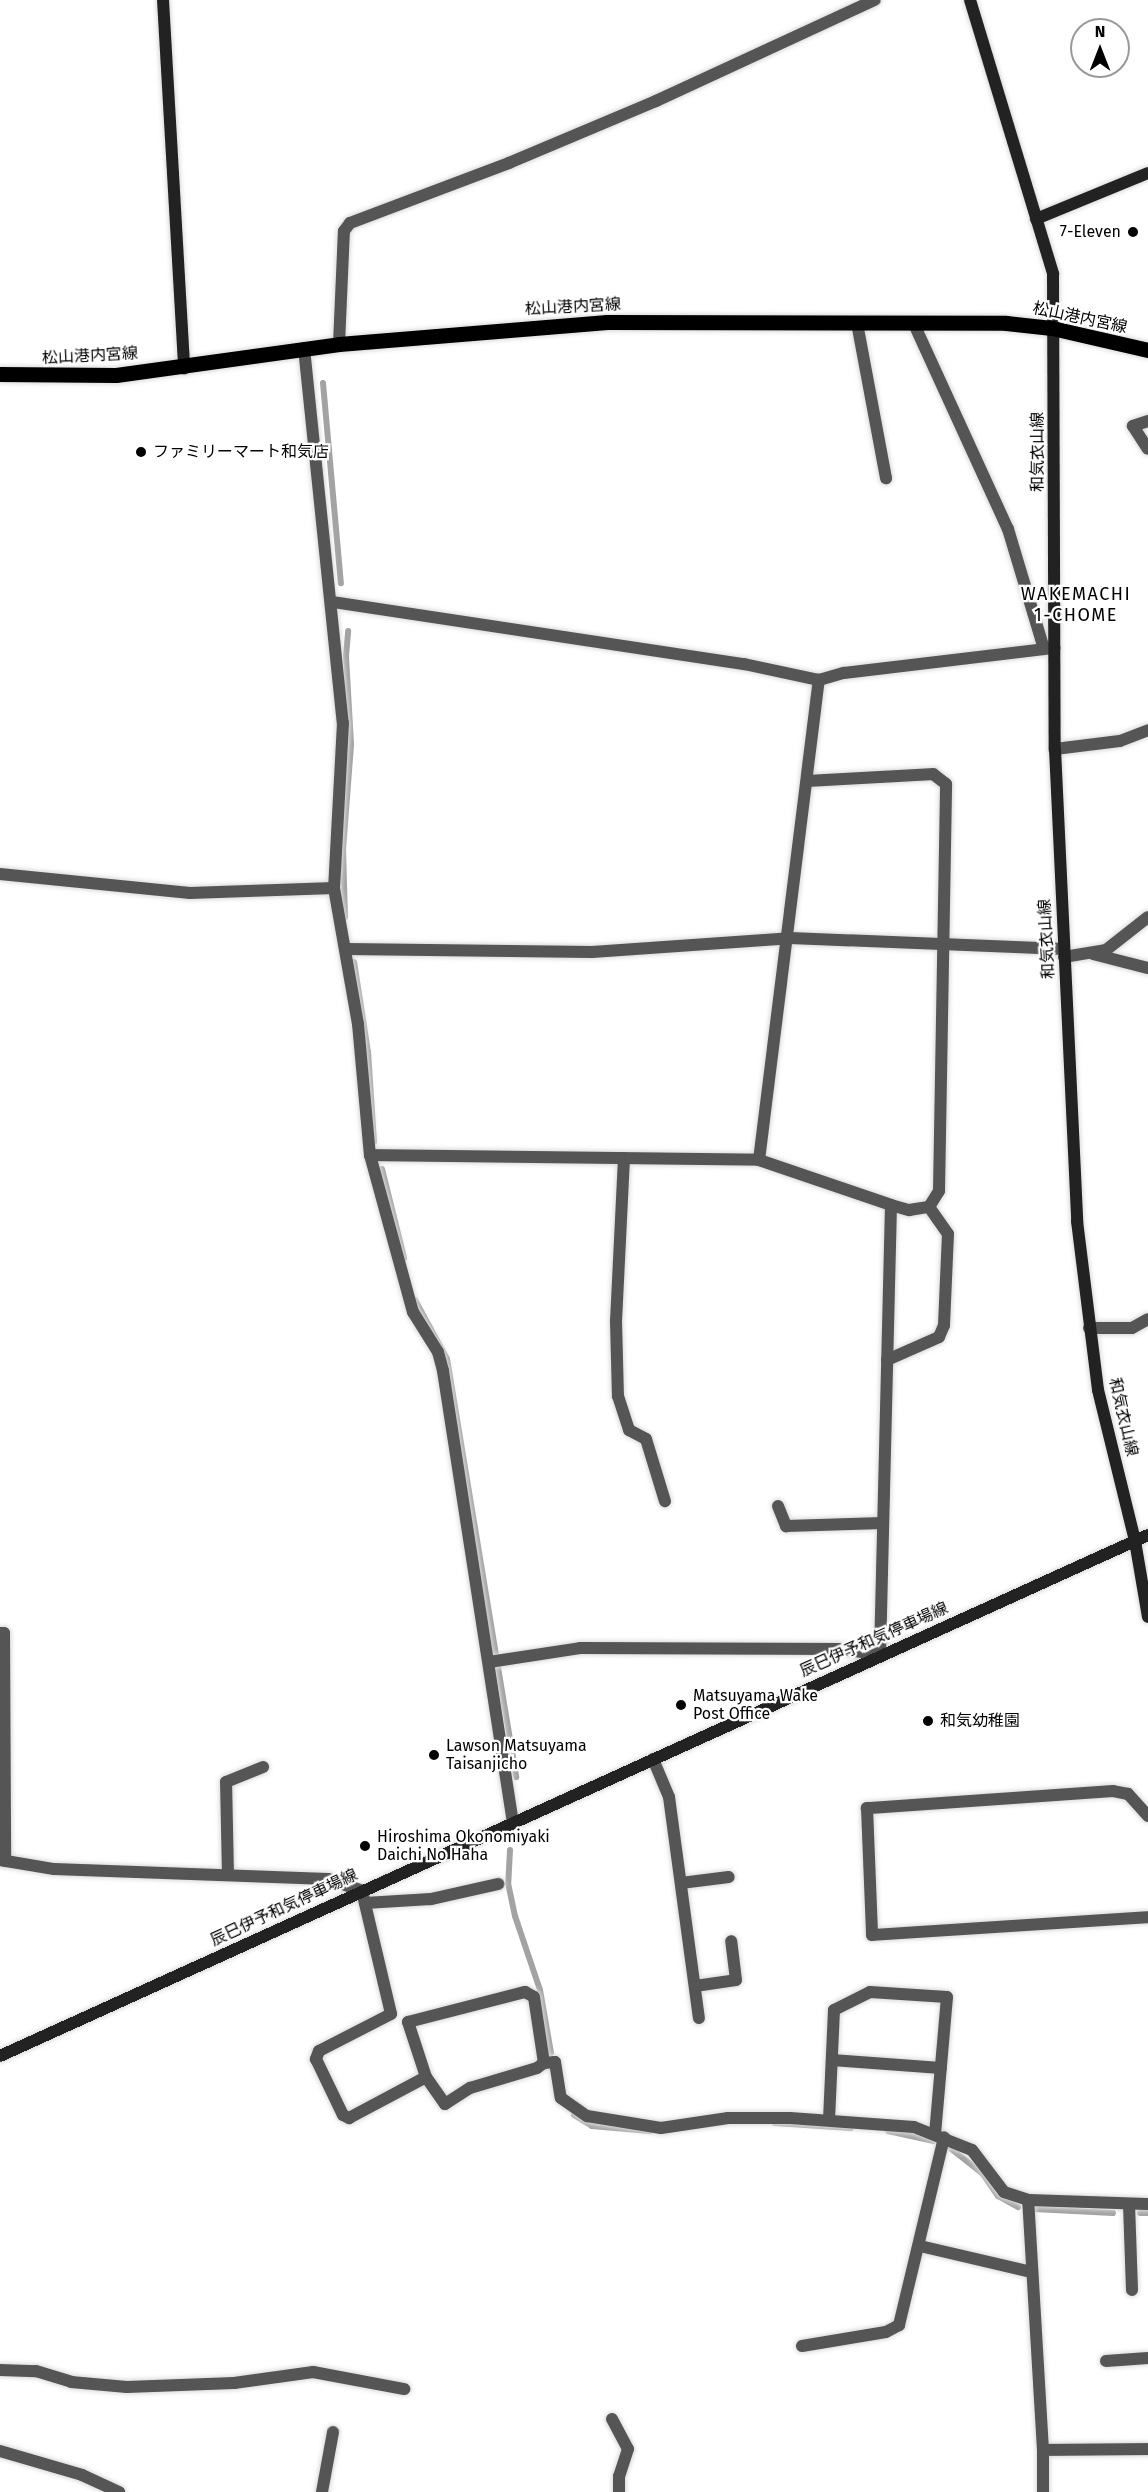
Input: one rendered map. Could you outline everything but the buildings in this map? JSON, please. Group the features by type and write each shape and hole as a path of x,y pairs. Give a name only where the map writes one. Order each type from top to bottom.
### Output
{"main road":[{"path":"164,0 184,368"},
{"name":"和気衣山線","path":"969,0 1053,274 1050,649 1077,1221 1098,1390 1135,1541"},
{"path":"1036,219 1148,173"},
{"name":"松山港内宮線","path":"0,374 116,375 184,368 339,344 607,322 1006,323 1052,328 1148,350"},
{"name":"辰巳伊予和気停車場線","path":"0,2056 363,1897 513,1823 880,1654 1148,1535"},
{"path":"1135,1541 1148,1617"}],"street":[{"path":"339,344 344,231 350,223 635,110 875,0"},
{"path":"857,323 886,478"},
{"path":"333,602 744,664 819,680 844,673 1050,649 1008,529 914,324"},
{"path":"304,348 333,602 343,723 334,888 363,1066 370,1155 413,1312 438,1352 443,1371 513,1823"},
{"path":"1148,421 1133,426 1148,449"},
{"path":"759,1160 790,938 819,680"},
{"path":"1055,748 1120,741 1148,730"},
{"path":"370,1155 759,1160 909,1210 929,1207 939,1191 946,784 933,774 808,781"},
{"path":"0,874 190,893 334,888"},
{"path":"345,949 592,952 790,938 1089,953 1106,950 1148,917"},
{"path":"1089,953 1148,968"},
{"path":"624,1158 616,1321 618,1396 629,1430 646,1439 665,1501"},
{"path":"489,1662 580,1648 842,1649 880,1654 891,1205"},
{"path":"887,1360 939,1337 944,1325 948,1234 929,1207"},
{"path":"1089,1328 1132,1328 1148,1319"},
{"path":"778,1506 786,1527 883,1523"},
{"path":"0,1633 4,1633 2,1860 54,1869 328,1880 363,1897 431,1899 498,1884"},
{"path":"653,1759 669,1797 699,2018"},
{"path":"228,1875 226,1782 263,1767"},
{"path":"1148,1816 1128,1794 1113,1791 867,1808 872,1935 1148,1917"},
{"path":"681,1883 729,1877"},
{"path":"363,1897 391,2014"},
{"path":"695,1986 736,1980 730,1941"},
{"path":"391,2014 408,2022 525,1992 534,1997 544,2062"},
{"path":"802,2346 886,2332 899,2325 920,2246 939,2135 941,2068 947,1996 870,1992 834,2010 829,2120"},
{"path":"391,2014 319,2051 316,2059 343,2115 349,2118 426,2077"},
{"path":"408,2022 426,2077 445,2104 470,2088 537,2068 544,2062 555,2062 561,2098 587,2116 661,2128 728,2118 829,2120 914,2127 972,2150 1004,2192 1028,2200 1148,2204"},
{"path":"832,2060 941,2068"},
{"path":"1028,2200 1043,2450 1043,2492"},
{"path":"1129,2204 1132,2290"},
{"path":"920,2246 1032,2272"},
{"path":"1106,2361 1148,2358"},
{"path":"0,2370 36,2371 71,2382 127,2387 234,2383 313,2372 404,2389"},
{"path":"612,2419 628,2449 619,2476 619,2492"},
{"path":"322,2492 333,2432"},
{"path":"1043,2450 1148,2450"},
{"path":"0,2451 82,2475 119,2492"}],"waterway":[{"path":"323,383 341,583"},
{"path":"345,917 343,849 351,744 346,656 348,631"},
{"path":"354,962 368,1052 374,1142"},
{"path":"382,1169 404,1258"},
{"path":"415,1300 447,1359 516,1777"},
{"path":"510,1850 508,1883 515,1916 540,1990 551,2053"},
{"path":"574,2115 592,2126 650,2131"},
{"path":"775,2123 851,2128"},
{"path":"888,2131 934,2141"},
{"path":"950,2148 983,2174 998,2196 1018,2207"},
{"path":"1034,2209 1113,2213"},
{"path":"1140,2213 1148,2213"}],"place":[{"name":"7-Eleven","path":"1133,232"},
{"name":"ファミリーマート和気店","path":"141,452"},
{"name":"Matsuyama Wake Post Office","path":"681,1705"},
{"name":"和気幼稚園","path":"928,1721"},
{"name":"Lawson Matsuyama Taisanjicho","path":"434,1755"},
{"name":"Hiroshima Okonomiyaki Daichi No Haha","path":"365,1846"}],"district":[{"name":"WAKEMACHI 1-CHOME","path":"1076,605"}]}
